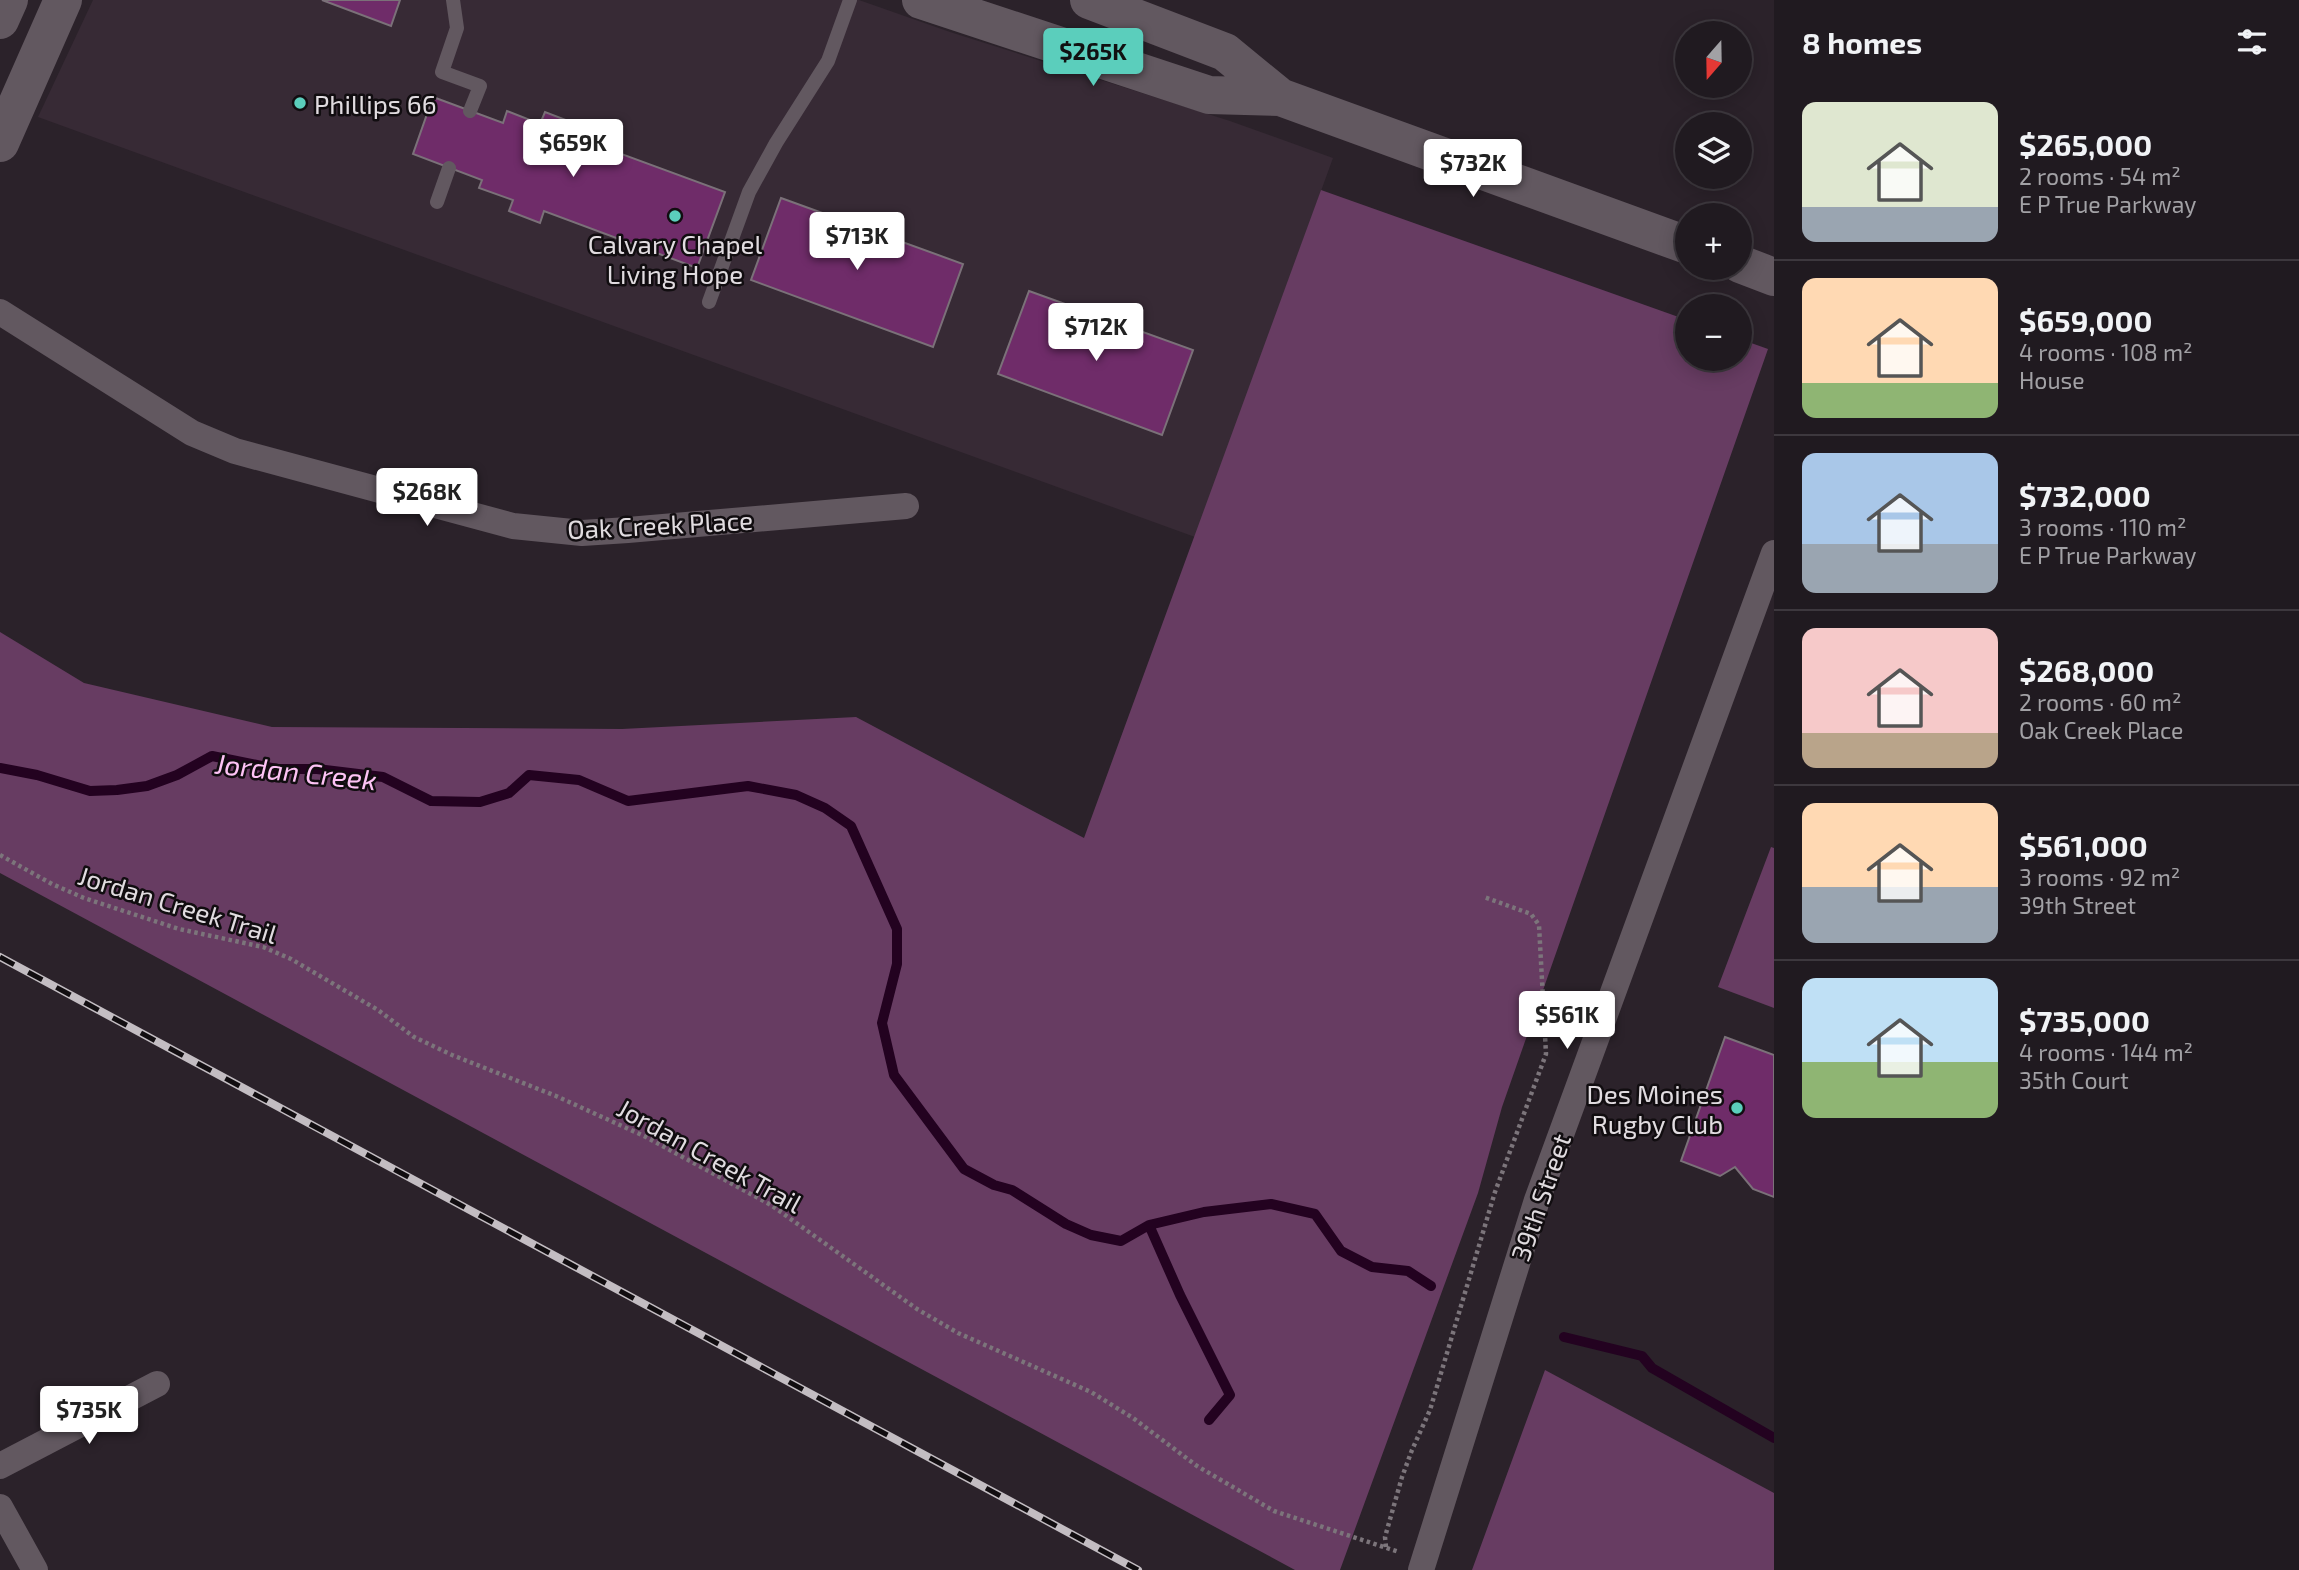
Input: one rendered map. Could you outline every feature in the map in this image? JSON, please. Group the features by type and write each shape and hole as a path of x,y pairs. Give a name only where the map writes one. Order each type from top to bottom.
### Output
{"main road":[{"path":"0,20 9,0"},
{"path":"0,143 63,0"},
{"path":"921,0 1209,94 1280,97 1675,241"},
{"path":"1089,0 1225,52 1280,97"},
{"path":"1752,269 1774,277"}],"street":[{"name":"Oak Creek Place","path":"0,312 192,433 235,451 513,526 582,533 605,532 906,506"},
{"name":"39th Street","path":"1423,1565 1537,1200 1774,553"},
{"path":"0,1466 157,1384"},
{"path":"0,1507 35,1570"}],"lane":[{"path":"453,0 457,28 442,72 480,86 470,111"},
{"path":"709,302 748,192 776,142 828,61 850,0"},
{"path":"437,202 449,168"}],"path":[{"name":"Jordan Creek Trail","path":"0,855 52,884 85,898 179,929 263,947 291,959 378,1010 414,1037 644,1136 771,1205 917,1309 958,1333 1091,1392 1133,1418 1231,1488 1274,1511 1386,1548 1423,1565"},
{"path":"1386,1548 1385,1537 1399,1489 1412,1450 1430,1410 1495,1192 1546,1054 1539,925 1531,914 1485,897"}],"shaded area":[{"path":"93,0 859,0 950,32 1230,121 1333,158 1195,537 38,117"},
{"path":"1321,190 1675,316 1675,371 1752,371 1752,343 1768,349 1502,1107 1478,1193 1340,1570 1295,1570 0,873 0,632 84,683 272,727 622,729 856,717 1084,838"},
{"path":"1771,847 1774,848 1774,1008 1718,987"},
{"path":"1545,1370 1774,1493 1774,1570 1472,1570"}],"building":[{"path":"322,0 400,0 391,26"},
{"path":"433,97 503,123 507,111 540,124 545,112 579,125 575,137 725,192 697,268 544,211 540,223 509,211 513,200 479,188 482,180 413,154"},
{"path":"781,198 963,264 933,347 751,280"},
{"path":"1029,291 1193,350 1162,435 998,374"},
{"name":"Des Moines Rugby Club","path":"1725,1037 1774,1055 1774,1197 1753,1189 1735,1167 1720,1176 1681,1161"}],"waterway":[{"name":"Jordan Creek","path":"0,768 37,775 90,791 147,786 177,775 212,756 277,769 317,769 383,777 431,801 480,802 509,793 529,775 579,780 628,801 748,786 796,795 825,808 851,826 897,929 897,964 882,1023 894,1075 964,1169 994,1185 1012,1190 1066,1224 1091,1235 1121,1241 1149,1225 1204,1212 1271,1204 1315,1214 1341,1251 1372,1267 1408,1271 1431,1286"},
{"path":"1149,1225 1180,1295 1230,1395 1209,1420"},
{"name":"Jordan Creek","path":"1564,1337 1642,1356 1652,1368 1774,1438"}],"railway":[{"path":"0,957 1138,1570"}],"place":[{"name":"Phillips 66","path":"300,103"},
{"name":"Calvary Chapel Living Hope","path":"675,216"},
{"name":"Des Moines Rugby Club","path":"1737,1108"}]}
